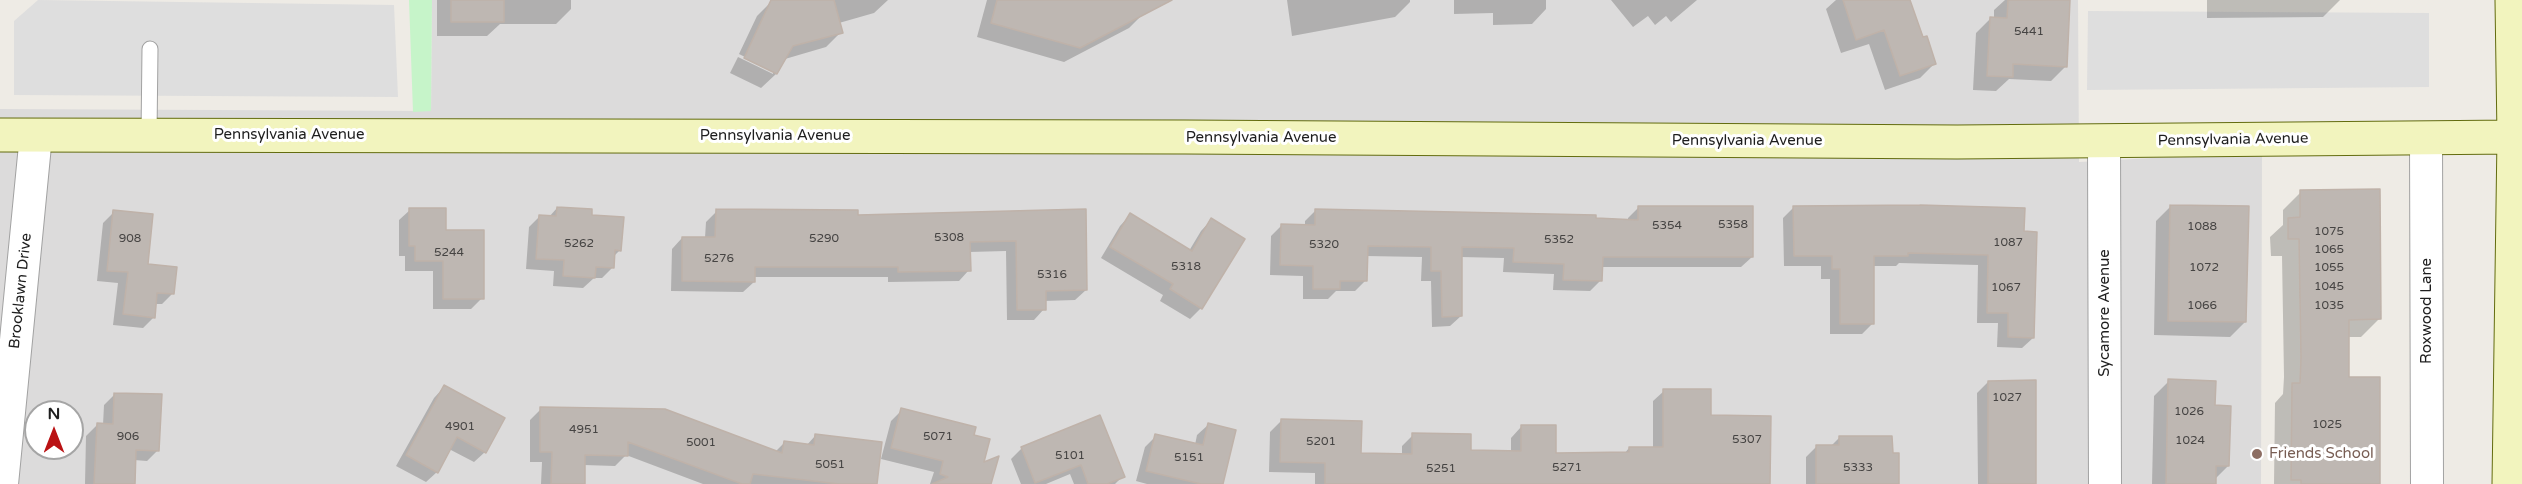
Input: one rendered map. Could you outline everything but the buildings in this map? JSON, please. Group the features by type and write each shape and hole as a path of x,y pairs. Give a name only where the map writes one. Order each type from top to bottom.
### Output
{"street":[{"path":"2509,484 2518,137 2512,0"},
{"name":"Pennsylvania Avenue","path":"0,135 2104,142 2518,137"},
{"name":"Brooklawn Drive","path":"2,484 36,135"},
{"name":"Roxwood Lane","path":"2426,138 2427,484"},
{"name":"Sycamore Avenue","path":"2104,142 2105,484"}],"lane":[{"path":"149,135 150,49"}],"shaded area":[{"path":"38,0 394,5 398,97 14,95 14,21"},
{"path":"432,0 2078,0 2079,162 2262,152 2261,484 0,484 0,109 431,111"},
{"path":"2088,11 2429,13 2429,87 2087,90"}],"green space":[{"path":"409,0 432,0 431,111 413,112"}],"place":[{"name":"Friends School","path":"2257,454"}]}
